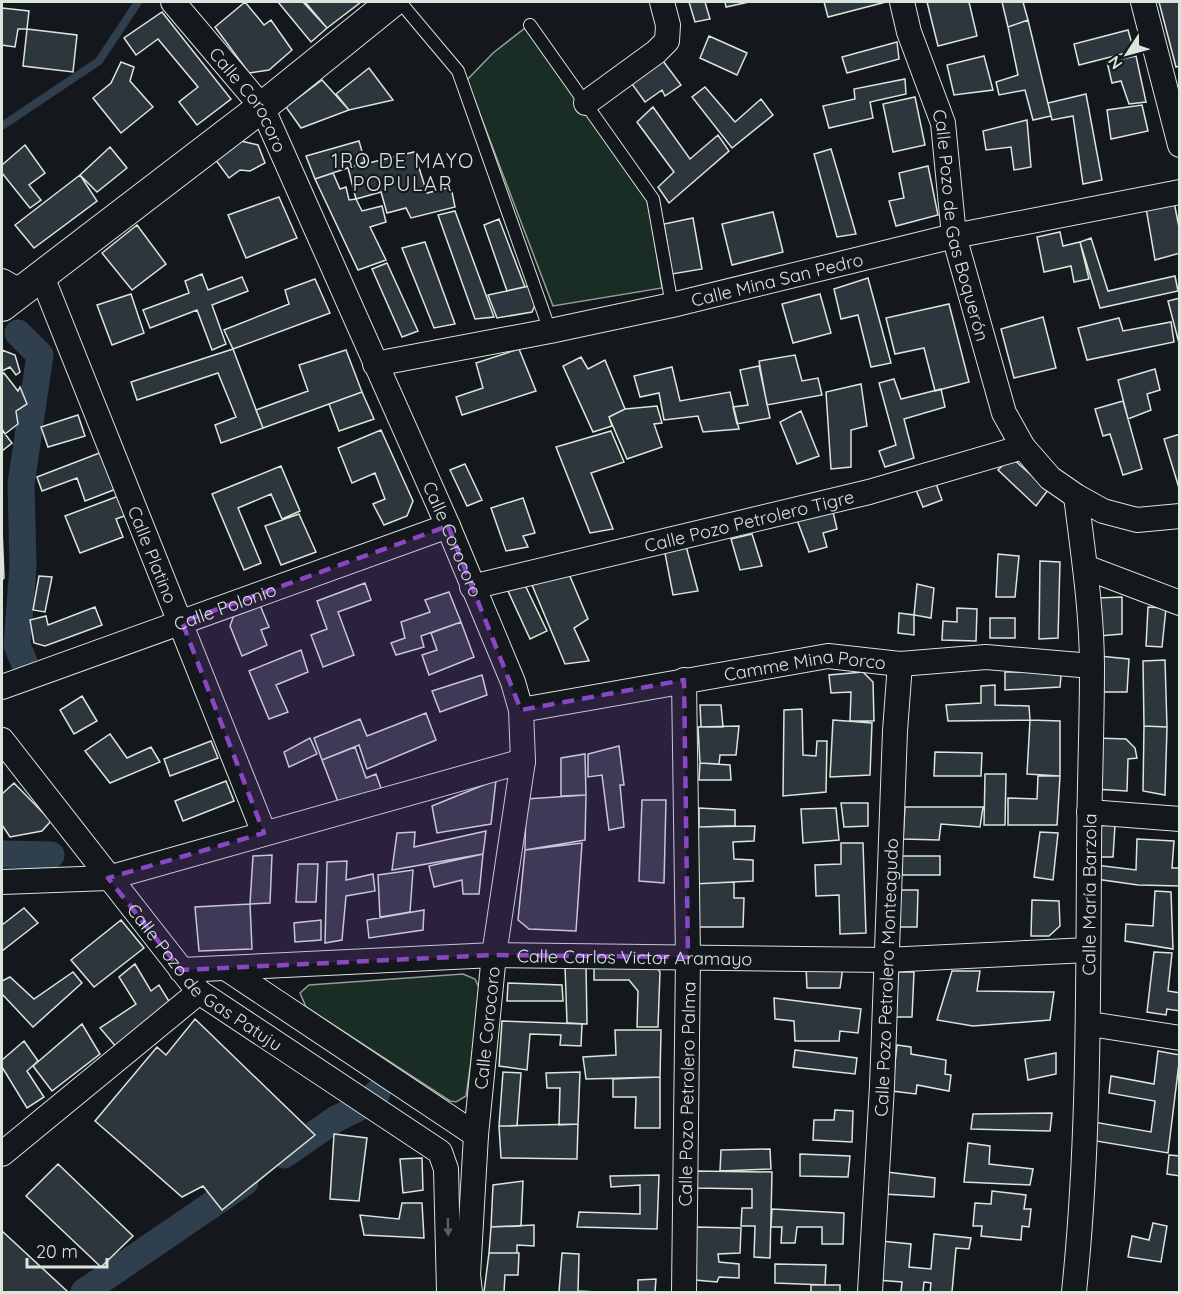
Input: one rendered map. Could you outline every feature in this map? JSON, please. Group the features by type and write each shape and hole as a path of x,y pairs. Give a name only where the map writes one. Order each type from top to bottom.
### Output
{"street":[{"name":"Calle Corocoro","path":"175,2 262,107 448,526 513,682 521,710 523,760 494,956 476,1135 468,1275 470,1293"},
{"path":"16,288 262,107 392,2"},
{"path":"586,103 656,52 667,41 668,25 662,2"},
{"name":"Calle Pozo de Gas Boquerón","path":"902,2 909,32 943,123 954,236 1004,413 1023,447 1050,478 1076,496 1103,511 1137,520 1179,516"},
{"path":"1143,2 1179,146"},
{"name":"Calle Mina San Pedro","path":"375,364 672,305 954,236 1179,192"},
{"name":"Calle Platino","path":"16,288 182,622 264,833"},
{"name":"Calle Pozo Petrolero Tigre","path":"472,587 869,492 1023,447"},
{"name":"Calle María Barzola","path":"1074,1293 1087,1125 1090,1023 1088,950 1092,666 1085,567 1076,496"},
{"name":"Calle Polonio","path":"2,687 448,526"},
{"path":"1085,567 1179,603"},
{"name":"Camme Mina Porco","path":"521,710 828,656 900,663 986,657 1092,666"},
{"name":"Calle Pozo Petrolero Monteagudo","path":"870,1293 900,663"},
{"name":"Calle Pozo Petrolero Palma","path":"684,680 688,957 684,1293"},
{"name":"Calle Pozo de Gas Patuju","path":"2,740 199,992 440,1152 446,1169 450,1293"},
{"path":"2,882 108,878 523,760"},
{"path":"1089,812 1179,819"},
{"name":"Calle Carlos Victor Aramayo","path":"181,970 494,956 886,960 1088,950"},
{"path":"227,969 476,1135"},
{"path":"2,1154 199,992"},
{"path":"1090,1023 1179,1038"}],"lane":[{"path":"400,2 458,71 550,331"},
{"path":"530,25 653,199 672,305"}],"highlighted area":[{"path":"448,526 521,710 684,680 688,957 494,955 181,970 108,878 264,833 182,622"}],"green space":[{"path":"525,28 648,201 662,288 553,306 467,80 493,53"},
{"path":"463,974 475,979 481,992 466,1096 456,1102 450,1101 306,1007 300,993 309,985"}],"building":[{"path":"245,2 264,25 271,20 292,50 269,70 249,73 215,27"},
{"path":"278,2 303,2 327,28 311,42"},
{"path":"305,2 361,2 327,28"},
{"path":"689,2 705,2 710,19 695,22"},
{"path":"725,2 749,2 726,7"},
{"path":"824,2 886,2 828,17"},
{"path":"927,2 969,2 977,36 938,46"},
{"path":"1002,2 1023,2 1028,20 1008,27"},
{"path":"1159,2 1180,2 1180,66 1176,67"},
{"path":"2,8 29,11 27,29 18,29 15,47 2,45"},
{"path":"162,12 231,99 197,125 179,102 198,87 158,39 136,55 124,38"},
{"path":"1028,20 1051,116 1033,120 1025,90 999,95 996,82 1018,75 1008,27"},
{"path":"27,29 77,35 73,72 23,66"},
{"path":"1128,30 1134,51 1079,65 1074,44"},
{"path":"709,36 747,53 737,75 700,58"},
{"path":"897,42 899,59 847,73 842,57"},
{"path":"984,56 993,90 954,95 947,65"},
{"path":"1136,56 1146,102 1129,104 1121,81 1112,83 1107,62"},
{"path":"663,61 681,85 665,96 662,90 645,102 632,84"},
{"path":"121,62 134,67 130,81 153,107 121,133 93,98 111,83"},
{"path":"369,68 393,100 349,110 336,94"},
{"path":"905,79 906,94 870,102 873,118 829,128 823,106 855,99 854,89"},
{"path":"322,80 349,110 301,128 286,107"},
{"path":"705,87 735,122 761,99 773,115 732,148 692,97"},
{"path":"1086,94 1102,180 1083,184 1073,116 1052,120 1048,103"},
{"path":"915,97 925,145 893,152 883,104"},
{"path":"1142,105 1148,131 1111,139 1107,110"},
{"path":"653,107 690,159 718,135 729,151 669,203 658,187 674,172 637,122"},
{"path":"1027,120 1031,167 1014,170 1011,147 986,150 983,131"},
{"path":"241,141 258,145 265,163 250,171 240,170 229,178 215,159"},
{"path":"359,141 365,162 315,179 306,156"},
{"path":"25,145 45,173 29,185 41,200 30,208 2,173 2,165"},
{"path":"110,147 127,168 97,192 80,175"},
{"path":"831,149 856,234 837,237 814,154"},
{"path":"414,152 427,193 451,187 455,207 411,218 406,208 387,213 381,192 356,199 348,168"},
{"path":"928,166 938,215 896,226 889,201 904,198 899,173"},
{"path":"333,173 340,189 346,187 349,200 356,199 362,211 382,206 386,222 370,227 386,260 358,270 315,179"},
{"path":"80,175 97,201 34,248 15,225"},
{"path":"279,197 297,238 246,258 228,215"},
{"path":"1174,202 1180,232 1180,253 1155,260 1146,208"},
{"path":"455,211 494,317 475,319 438,215"},
{"path":"773,212 783,252 732,265 722,224"},
{"path":"693,218 702,269 672,274 664,224"},
{"path":"499,219 525,287 507,291 484,225"},
{"path":"137,225 166,264 132,290 102,253"},
{"path":"1060,232 1063,246 1080,242 1089,279 1074,282 1071,266 1044,272 1037,237"},
{"path":"1091,238 1108,291 1175,276 1178,291 1100,308 1080,242"},
{"path":"425,242 455,324 434,328 402,248"},
{"path":"387,263 418,331 402,337 372,269"},
{"path":"202,274 208,290 242,277 248,291 212,305 226,344 212,350 197,310 150,328 143,310 189,293 185,281"},
{"path":"868,278 891,363 871,367 858,315 841,319 834,289"},
{"path":"315,279 330,313 233,349 224,330 289,304 285,290"},
{"path":"529,286 535,305 532,312 497,318 488,295"},
{"path":"131,294 144,333 112,345 97,305"},
{"path":"820,294 831,333 793,343 782,304"},
{"path":"1180,298 1180,347 1168,301"},
{"path":"949,304 969,382 935,391 924,348 895,354 886,318"},
{"path":"1043,317 1056,368 1014,378 1001,329"},
{"path":"1119,318 1123,331 1171,322 1174,342 1087,360 1078,328"},
{"path":"233,349 263,428 221,443 215,425 236,417 218,373 137,400 131,382"},
{"path":"519,349 536,391 462,415 456,397 483,388 476,363"},
{"path":"2,350 15,355 20,372 16,375 10,367 2,371"},
{"path":"346,350 362,392 263,428 256,410 308,391 299,365"},
{"path":"795,355 802,381 818,378 822,395 767,405 759,361"},
{"path":"581,357 588,369 605,360 625,409 609,417 612,426 593,432 563,366"},
{"path":"759,366 770,418 737,424 733,407 748,405 740,370"},
{"path":"672,367 680,401 730,392 739,429 703,432 698,416 664,420 659,393 640,397 634,376"},
{"path":"1155,369 1160,390 1147,394 1151,410 1128,419 1118,380"},
{"path":"4,373 18,391 20,387 27,404 16,411 18,424 5,434 2,429 2,375"},
{"path":"894,379 901,399 941,389 945,407 904,419 914,458 885,467 879,451 896,445 879,383"},
{"path":"861,384 867,426 851,430 851,467 831,469 826,392"},
{"path":"362,392 374,419 339,431 329,404"},
{"path":"1123,401 1142,469 1123,475 1110,434 1103,436 1095,409"},
{"path":"657,406 662,423 654,424 662,447 627,459 609,417 625,409"},
{"path":"801,411 819,456 797,464 780,422"},
{"path":"78,415 85,436 48,447 41,427"},
{"path":"2,430 12,443 2,451"},
{"path":"381,430 413,501 407,516 384,525 373,504 385,499 375,473 352,483 338,448"},
{"path":"611,431 624,462 591,473 613,529 590,533 556,447"},
{"path":"1180,434 1180,487 1179,488 1164,439"},
{"path":"102,452 116,489 85,501 77,478 42,491 37,477"},
{"path":"1011,457 1048,490 1036,506 998,470"},
{"path":"465,464 482,500 467,506 450,470"},
{"path":"281,466 300,511 282,519 271,494 238,508 261,563 244,570 212,494"},
{"path":"934,478 942,500 923,507 914,485"},
{"path":"124,494 130,514 116,519 123,537 80,553 65,516"},
{"path":"523,498 535,533 523,536 528,547 506,551 491,508"},
{"path":"833,512 837,529 823,533 827,547 809,552 797,520"},
{"path":"299,514 316,552 281,565 265,526"},
{"path":"2,529 4,578 2,580"},
{"path":"752,534 762,566 740,570 731,539"},
{"path":"686,546 698,591 673,595 664,548"},
{"path":"998,554 1019,556 1015,597 996,597"},
{"path":"1040,561 1060,562 1058,638 1039,639"},
{"path":"569,574 588,619 574,628 589,661 565,664 532,585"},
{"path":"39,576 52,577 45,612 33,610"},
{"path":"365,583 371,600 338,612 354,655 323,667 311,635 327,629 317,601"},
{"path":"917,584 934,588 931,618 914,615"},
{"path":"525,585 547,631 530,639 508,591"},
{"path":"449,592 461,622 421,636 424,647 396,655 391,643 405,638 401,622 430,612 425,600"},
{"path":"1122,597 1122,634 1099,636 1099,598"},
{"path":"260,605 269,627 261,630 267,645 242,656 230,626 234,615"},
{"path":"95,607 102,625 45,646 34,643 30,620 46,616 48,625"},
{"path":"1148,607 1166,608 1162,647 1146,646"},
{"path":"957,608 977,609 976,641 942,640 943,621 957,622"},
{"path":"899,613 914,615 914,635 898,633"},
{"path":"990,618 1015,618 1015,638 990,638"},
{"path":"461,622 474,657 429,675 422,655 437,650 431,633"},
{"path":"301,650 308,672 276,685 288,712 269,719 249,671"},
{"path":"1099,656 1129,659 1127,692 1099,692"},
{"path":"1165,660 1167,727 1144,726 1143,661"},
{"path":"863,672 873,682 874,721 850,721 851,692 831,693 829,675"},
{"path":"1005,672 1057,672 1061,676 1060,687 1005,690"},
{"path":"482,675 487,695 440,712 432,691"},
{"path":"995,685 995,705 1029,706 1030,720 948,721 946,705 981,703 981,686"},
{"path":"82,696 97,721 74,734 60,710"},
{"path":"700,705 721,705 723,727 701,727"},
{"path":"802,709 803,755 816,756 817,741 827,741 826,792 783,796 784,710"},
{"path":"426,713 436,740 367,769 359,745 322,760 314,738 360,719 367,736"},
{"path":"833,720 872,723 870,775 830,777"},
{"path":"1030,720 1060,721 1060,776 1027,774"},
{"path":"739,726 736,755 720,755 719,764 700,763 698,727"},
{"path":"1144,726 1167,727 1165,795 1143,791"},
{"path":"110,734 127,758 151,747 160,762 110,783 85,751"},
{"path":"310,738 317,754 289,767 284,752"},
{"path":"1096,738 1126,739 1135,748 1137,758 1128,759 1127,791 1094,789"},
{"path":"211,741 218,758 170,776 164,759"},
{"path":"619,746 624,785 620,785 624,827 609,830 602,775 588,777 588,754"},
{"path":"355,747 366,778 376,774 382,791 340,807 322,760"},
{"path":"935,752 982,753 981,776 934,776"},
{"path":"585,754 586,795 561,796 561,758"},
{"path":"700,763 730,765 731,780 699,780"},
{"path":"985,774 1006,774 1005,825 984,825"},
{"path":"1038,776 1060,776 1057,825 1008,825 1008,798 1037,799"},
{"path":"496,780 491,824 437,833 432,806"},
{"path":"226,781 234,801 183,821 175,801"},
{"path":"14,783 51,821 42,831 10,837 2,825 2,794"},
{"path":"586,795 585,840 525,850 526,799"},
{"path":"642,800 666,800 664,883 639,881"},
{"path":"841,803 868,803 868,826 844,827"},
{"path":"905,807 983,807 980,827 941,824 939,840 903,839"},
{"path":"699,808 735,810 735,826 699,827"},
{"path":"836,808 839,840 803,843 801,809"},
{"path":"1115,825 1113,857 1094,857 1094,826"},
{"path":"755,826 754,841 733,842 734,859 753,860 753,881 693,884 693,827"},
{"path":"486,831 483,854 392,870 397,833 415,832 414,847"},
{"path":"1040,832 1058,833 1053,880 1034,877"},
{"path":"1137,839 1174,841 1172,868 1180,868 1180,886 1138,885 1096,879 1096,865 1136,870"},
{"path":"582,843 576,931 529,929 518,920 525,850"},
{"path":"841,843 863,843 866,933 840,934 839,895 816,896 815,865 841,864"},
{"path":"483,854 479,894 463,894 462,880 434,887 429,866"},
{"path":"272,855 270,903 250,904 253,856"},
{"path":"902,856 940,856 940,875 902,875"},
{"path":"347,861 346,880 373,874 375,891 346,896 342,940 325,943 327,862"},
{"path":"298,864 318,864 316,902 296,902"},
{"path":"413,870 410,912 380,917 378,875"},
{"path":"734,882 734,898 744,898 743,927 694,927 693,884"},
{"path":"900,890 918,890 917,927 899,927"},
{"path":"1155,891 1171,892 1173,949 1125,941 1126,924 1153,926"},
{"path":"1032,900 1059,901 1060,926 1049,936 1031,936"},
{"path":"250,904 252,949 199,951 195,907"},
{"path":"24,908 38,923 2,951 2,925"},
{"path":"424,910 423,930 369,938 367,920"},
{"path":"121,920 144,948 94,987 71,960"},
{"path":"321,920 321,940 295,942 294,923"},
{"path":"1154,952 1172,953 1168,991 1180,993 1180,1011 1167,1009 1166,1015 1147,1012"},
{"path":"594,963 654,964 660,972 658,1027 637,1027 638,991 629,980 594,980"},
{"path":"135,964 151,991 159,985 172,1006 117,1048 100,1028 136,1004 119,977"},
{"path":"586,965 587,1024 567,1023 565,966"},
{"path":"806,966 843,967 840,988 807,988"},
{"path":"952,971 980,971 977,991 1054,992 1050,1020 973,1026 937,1020"},
{"path":"73,972 82,983 33,1027 2,994 2,981 10,977 34,999"},
{"path":"897,972 914,972 912,1017 894,1017"},
{"path":"508,983 562,985 563,1001 507,1001"},
{"path":"774,998 861,1009 858,1033 840,1031 839,1041 795,1041 794,1021 775,1019"},
{"path":"195,1019 315,1135 222,1210 203,1186 182,1197 95,1121 157,1047 166,1055"},
{"path":"502,1021 582,1024 581,1046 560,1045 561,1035 530,1034 527,1070 499,1066"},
{"path":"82,1024 100,1054 52,1091 33,1066"},
{"path":"615,1030 661,1030 660,1077 586,1079 583,1057 616,1055"},
{"path":"24,1041 38,1061 27,1071 44,1097 27,1108 2,1067 2,1060"},
{"path":"897,1045 911,1047 911,1054 946,1060 945,1074 951,1075 949,1091 917,1085 916,1094 892,1091"},
{"path":"795,1050 857,1058 855,1074 793,1067"},
{"path":"1158,1051 1180,1055 1168,1153 1090,1140 1094,1122 1151,1132 1155,1101 1109,1093 1111,1076 1154,1084"},
{"path":"1056,1053 1056,1074 1028,1080 1025,1059"},
{"path":"503,1072 521,1073 517,1126 499,1126"},
{"path":"580,1072 578,1124 559,1125 560,1088 547,1088 546,1073"},
{"path":"660,1077 660,1128 635,1128 636,1097 613,1097 613,1079"},
{"path":"835,1110 853,1111 852,1142 813,1140 814,1120 834,1120"},
{"path":"1052,1113 1050,1131 971,1129 973,1114"},
{"path":"578,1124 577,1159 501,1158 499,1126"},
{"path":"334,1134 367,1138 359,1201 330,1199"},
{"path":"968,1143 990,1146 989,1164 1033,1169 1030,1185 964,1182"},
{"path":"770,1149 771,1169 720,1171 721,1150"},
{"path":"800,1154 850,1156 848,1177 800,1176"},
{"path":"1169,1155 1180,1156 1180,1176 1167,1174"},
{"path":"422,1158 423,1190 403,1193 400,1159"},
{"path":"58,1164 133,1236 101,1267 26,1196"},
{"path":"695,1171 772,1172 770,1258 754,1257 755,1226 741,1226 742,1208 752,1208 752,1189 695,1188"},
{"path":"887,1172 935,1178 934,1197 884,1194"},
{"path":"659,1175 657,1229 577,1227 579,1212 640,1214 640,1185 611,1187 610,1176"},
{"path":"523,1181 521,1226 491,1227 493,1185"},
{"path":"992,1191 1026,1195 1024,1209 1031,1209 1029,1227 1022,1226 1021,1240 981,1236 982,1226 973,1226 975,1203 991,1204"},
{"path":"402,1203 422,1203 424,1238 364,1235 360,1215 399,1219"},
{"path":"772,1209 844,1213 843,1244 822,1244 822,1227 797,1227 795,1243 781,1243 782,1227 771,1227"},
{"path":"1153,1223 1167,1226 1161,1262 1128,1257 1132,1236 1149,1240"},
{"path":"534,1225 534,1246 517,1245 517,1253 489,1253 491,1227"},
{"path":"695,1227 741,1228 740,1253 718,1254 719,1262 739,1264 739,1278 719,1277 717,1282 695,1280"},
{"path":"2,1231 68,1292 2,1292"},
{"path":"934,1234 971,1238 969,1249 956,1248 952,1292 930,1292 931,1283 924,1282 923,1292 901,1292 902,1282 877,1280 881,1241 911,1244 909,1267 931,1269"},
{"path":"489,1253 519,1253 518,1275 505,1275 504,1292 484,1292"},
{"path":"562,1253 579,1254 578,1291 597,1292 559,1292"},
{"path":"775,1264 826,1265 825,1285 775,1283"},
{"path":"656,1279 655,1292 638,1292 638,1280"},
{"path":"811,1285 840,1285 840,1292 811,1292"}],"waterway":[{"path":"2,126 99,61 138,2"},
{"path":"18,333 40,355 21,484 23,567 17,645 24,662"},
{"path":"2,854 51,855"},
{"path":"284,1155 336,1119 368,1103 377,1093"},
{"path":"84,1292 245,1182"}],"district":[{"name":"1RO DE MAYO POPULAR","path":"403,172"}]}
